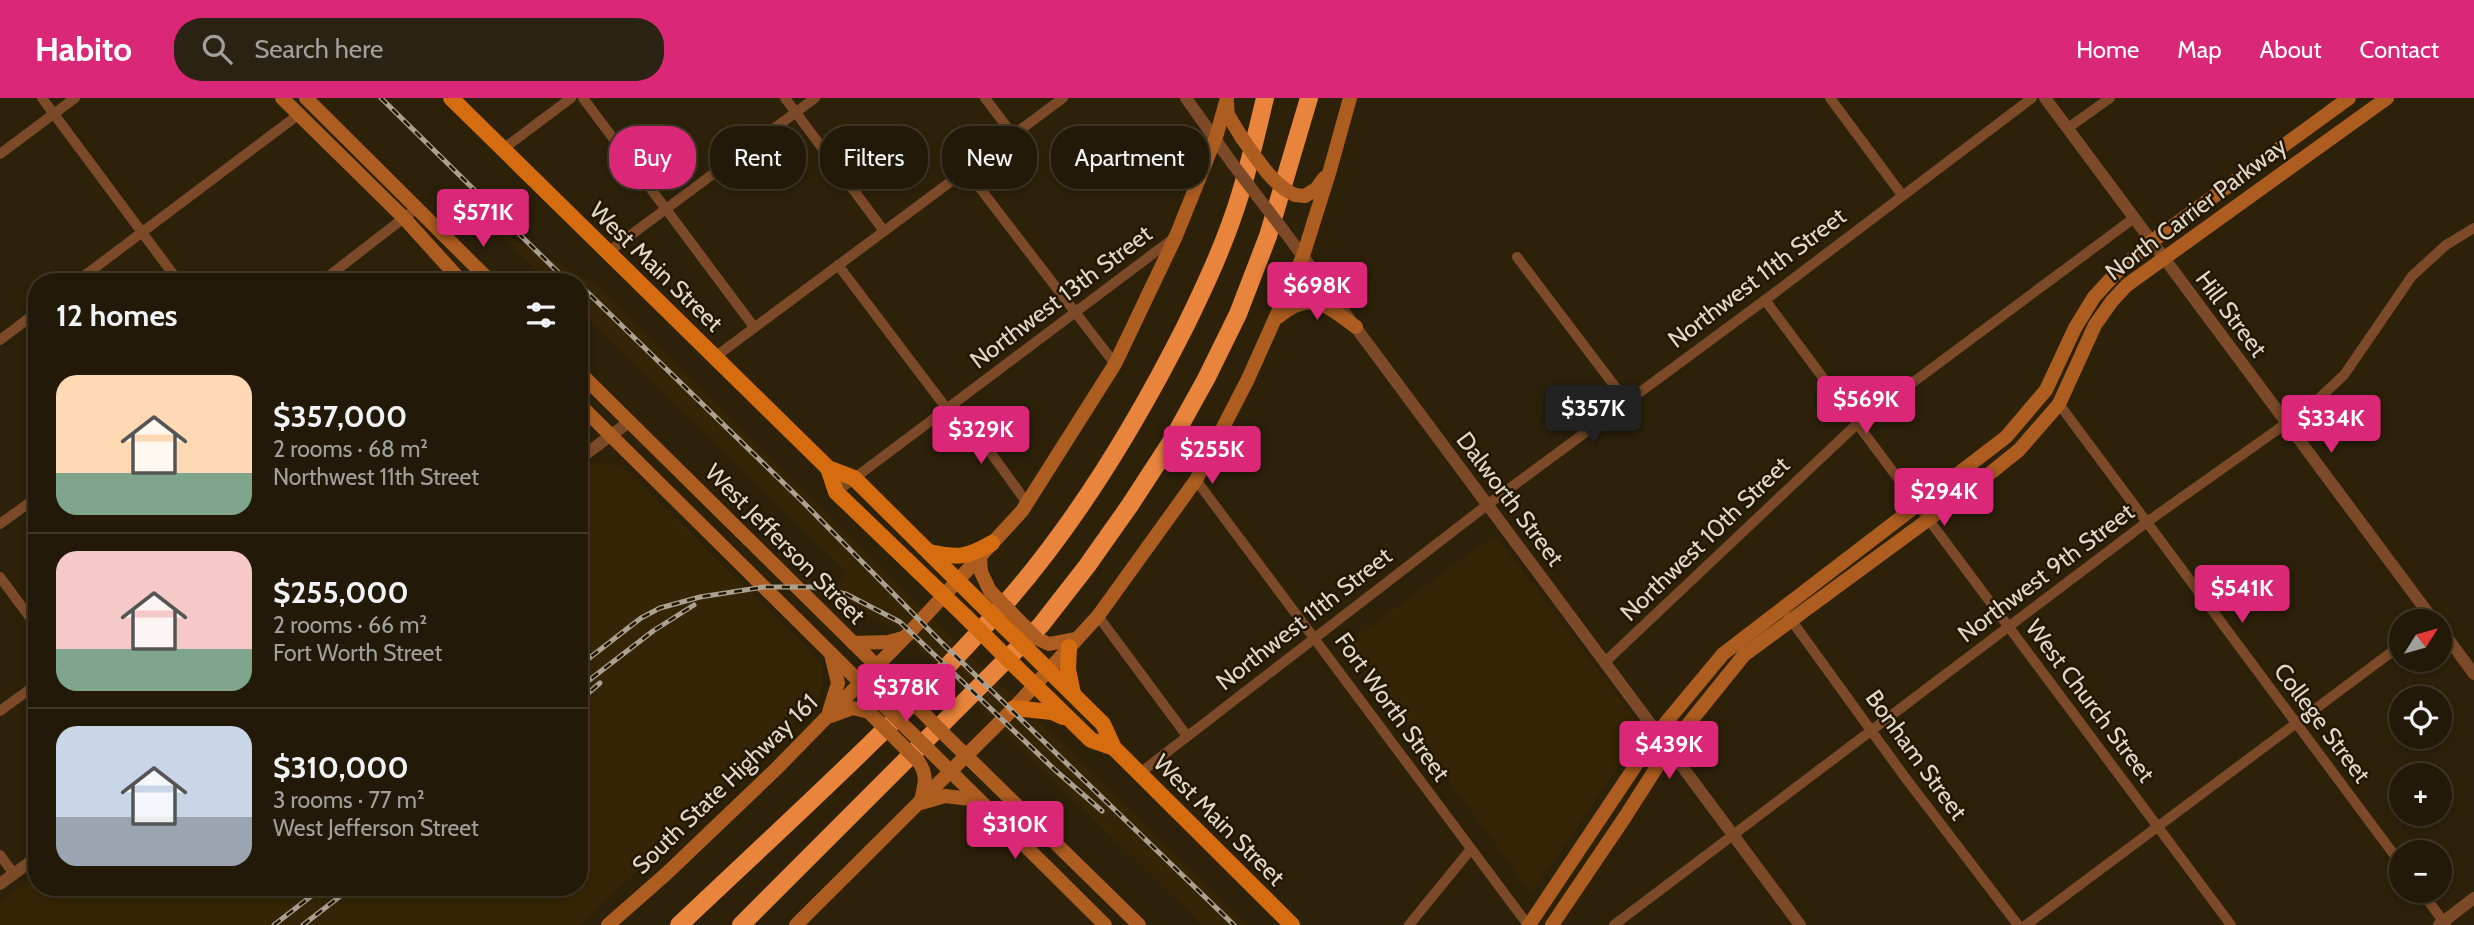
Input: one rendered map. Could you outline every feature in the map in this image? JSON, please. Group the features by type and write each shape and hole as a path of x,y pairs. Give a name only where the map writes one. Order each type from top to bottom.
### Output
{"highway":[{"path":"679,925 942,671 1011,597 1097,481 1136,419 1211,274 1240,197 1265,98"},
{"path":"741,925 1041,625 1130,505 1171,442 1238,314 1272,225 1309,98"}],"main road":[{"path":"282,98 404,218 454,273"},
{"path":"306,98 482,273"},
{"name":"West Main Street","path":"451,98 828,468 854,478 958,580 985,596 1031,643 1049,671 1103,724 1114,748 1292,925"},
{"path":"796,925 1049,671 1098,616 1196,480 1277,318 1303,256 1350,98"},
{"name":"North Carrier Parkway","path":"1529,925 1658,733 1723,654 2006,438 2046,390 2075,328 2094,297 2151,242 2349,98"},
{"name":"North Carrier Parkway","path":"1552,925 1669,748 1744,655 2019,450 2059,404 2095,325 2127,285 2387,98"},
{"path":"1227,99 1228,116 1283,190 1305,196 1316,189 1330,170"},
{"name":"South State Highway 161","path":"608,925 666,874 828,717 980,557 1027,503 1115,364 1176,236 1216,137 1227,99"},
{"path":"1277,318 1291,306 1315,301 1356,327"},
{"name":"West Jefferson Street","path":"588,381 1139,925"},
{"name":"West Jefferson Street","path":"588,413 861,683 875,707 929,750 1105,925"},
{"name":"West Main Street","path":"828,468 836,492 1091,740 1114,748"},
{"path":"929,552 950,556 971,555 992,543"},
{"path":"980,557 985,596"},
{"path":"853,643 888,642 904,638"},
{"path":"1031,643 1072,643"},
{"path":"1072,643 1069,678 1073,694"},
{"path":"828,717 838,683 831,653"},
{"path":"828,717 853,708 875,707 924,770 926,782 919,803"},
{"path":"1014,708 1052,712 1073,723"},
{"path":"919,803 946,796 979,800"}],"street":[{"path":"42,98 172,273"},
{"path":"0,154 75,98"},
{"path":"503,149 571,98"},
{"path":"583,98 754,327"},
{"path":"785,98 884,231"},
{"path":"608,252 815,98"},
{"path":"985,98 1006,126"},
{"path":"1025,126 1063,98"},
{"name":"Dalworth Street","path":"1186,98 1800,925"},
{"path":"1830,98 1902,195"},
{"name":"Northwest 11th Street","path":"1140,774 1487,505 2032,98"},
{"name":"Hill Street","path":"2045,98 2425,609"},
{"path":"2068,128 2110,98"},
{"path":"88,273 298,115"},
{"path":"715,356 942,188"},
{"path":"980,189 1115,364"},
{"path":"333,273 418,207"},
{"name":"Northwest 10th Street","path":"1605,662 1857,424 2134,218"},
{"name":"Northwest 9th Street","path":"1614,925 2147,522 2312,405 2344,375 2413,275 2446,245 2474,228"},
{"name":"Northwest 13th Street","path":"836,492 1176,236"},
{"path":"1517,257 1626,401"},
{"path":"838,265 947,409 961,414 967,420 1027,503"},
{"name":"West Church Street","path":"1765,300 2231,925"},
{"path":"0,340 28,319"},
{"name":"College Street","path":"2059,404 2389,848"},
{"path":"588,452 629,422"},
{"name":"Fort Worth Street","path":"1196,480 1529,925"},
{"path":"0,524 28,503"},
{"path":"0,577 28,615"},
{"name":"Bonham Street","path":"1782,607 1871,731 2018,925"},
{"path":"1098,616 1188,736"},
{"path":"2452,644 2474,674"},
{"path":"2026,925 2389,654"},
{"path":"0,711 28,691"},
{"path":"1409,925 1471,849"},
{"path":"0,855 14,874"},
{"path":"0,884 28,864"},
{"path":"2429,903 2443,924 2474,898"}],"shaded area":[{"path":"494,228 576,273 540,273"},
{"path":"588,279 1248,925 1202,925 900,630 851,608 823,600 804,578 840,582 846,571 588,320"},
{"path":"594,462 621,465 806,646 823,668 820,698 580,925 0,925 0,902 28,882 28,896 588,896 588,466"},
{"path":"1495,535 1644,730 1531,893 1354,650 1354,638"}],"railway":[{"path":"381,98 559,273"},
{"path":"588,293 803,502 940,641 1234,925"},
{"path":"588,659 641,618 660,608 700,597 764,587 812,587 846,594 900,622 1055,770 1102,811"},
{"path":"588,681 653,631 694,605"},
{"path":"588,693 600,683"},
{"path":"274,925 311,896"},
{"path":"303,925 340,896"}]}
